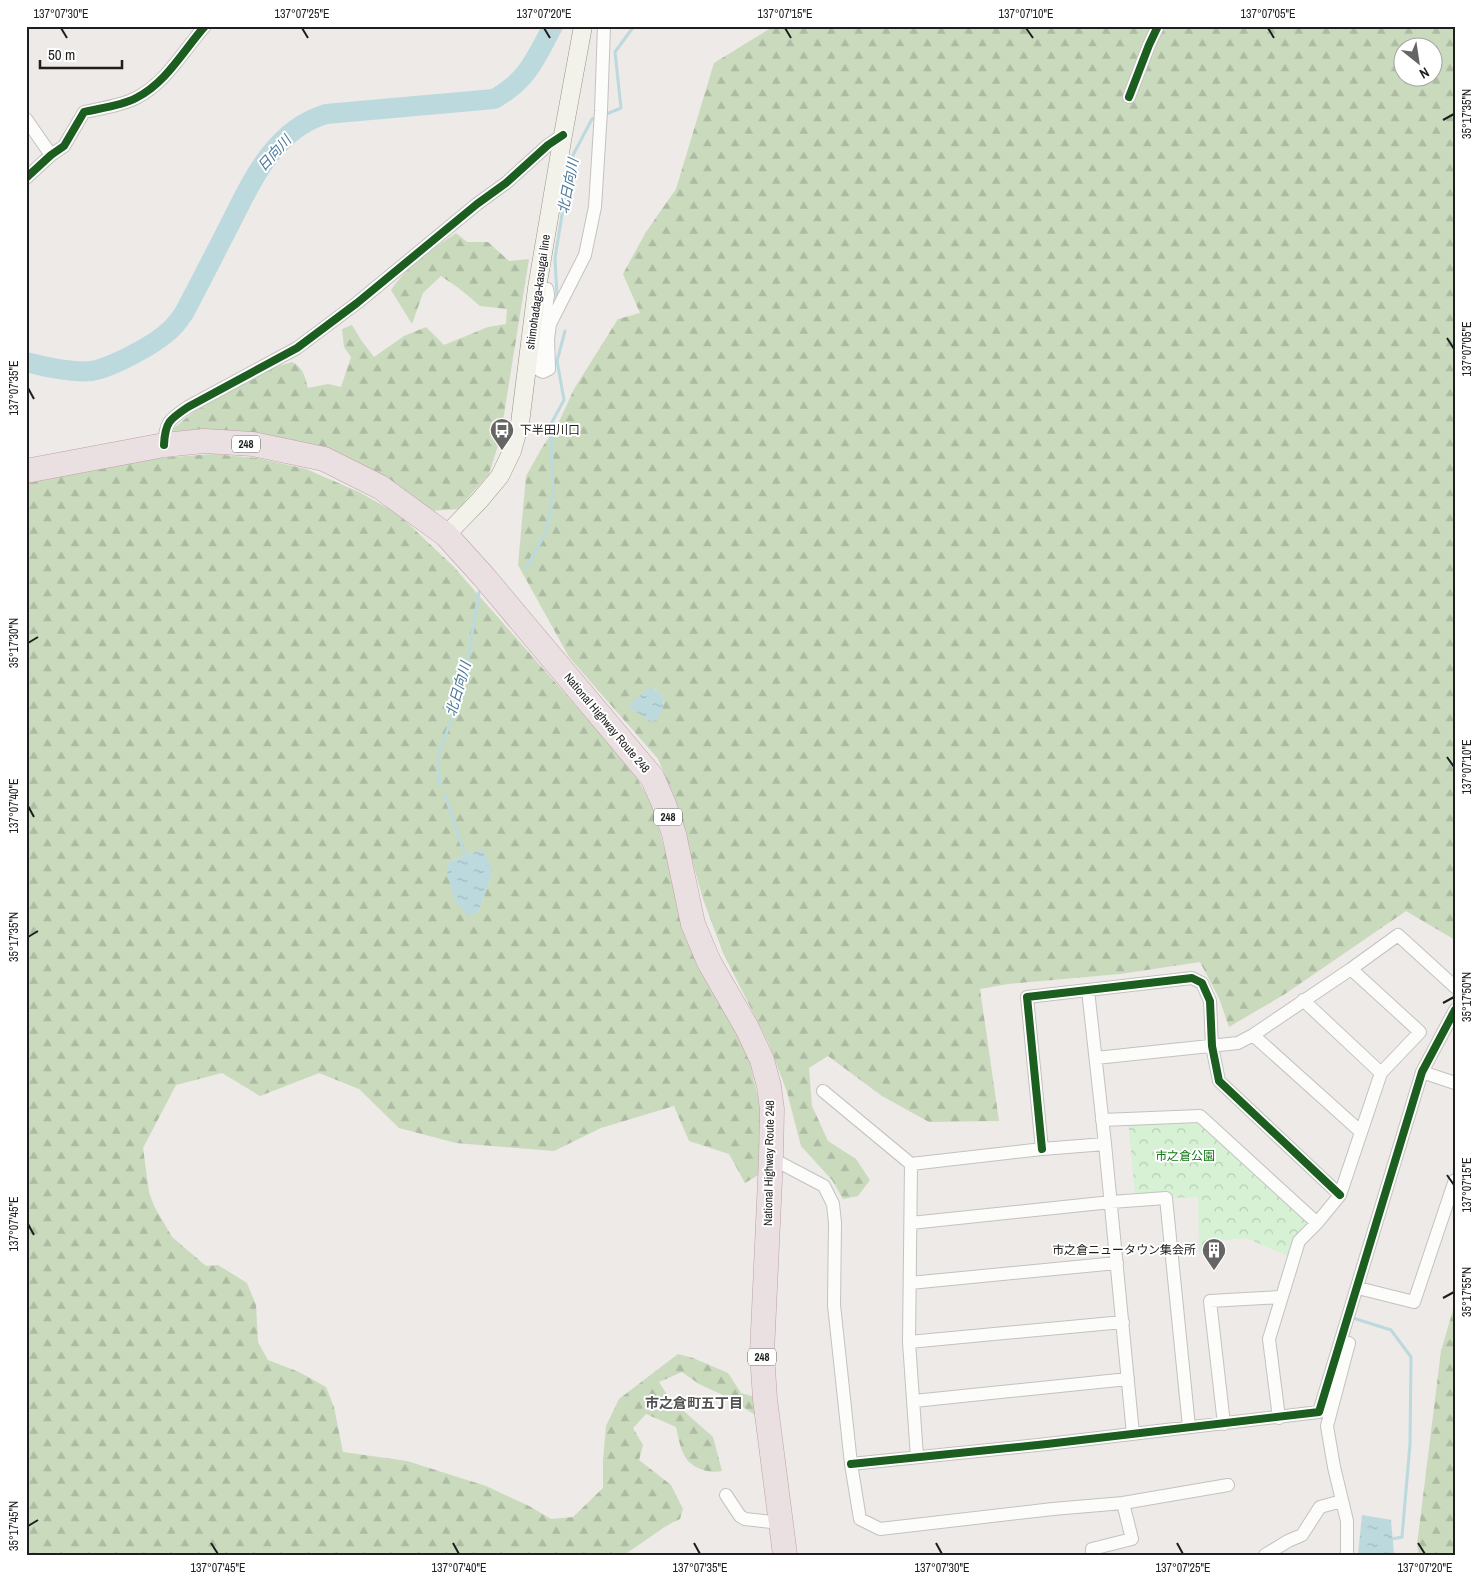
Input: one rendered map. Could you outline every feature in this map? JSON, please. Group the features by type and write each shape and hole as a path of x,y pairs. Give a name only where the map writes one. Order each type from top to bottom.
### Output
{"highway":[{"name":"National Highway Route 248","path":"26,471 164,445 204,441 253,444 324,459 380,487 446,535 484,577 652,777 674,834 693,924 709,962 747,1028 762,1060 769,1086 772,1109 771,1158 762,1353 766,1400 786,1555"}],"main road":[{"name":"shimohadaga-kasugai line","path":"446,535 500,476 512,451 520,423 538,288 583,26"}],"street":[{"path":"26,178 64,146 84,112 134,99 152,88 162,79 205,26"},
{"path":"538,288 547,289 548,295 537,369 543,372 549,369 548,339 550,324 585,255 595,207 604,26"},
{"path":"1130,97 1158,26"},
{"path":"26,119 51,156"},
{"path":"164,445 164,430 172,418 188,407 297,348 356,304 477,204 506,183 548,145 563,135"},
{"path":"1096,1058 1238,1043 1253,1036 1398,934 1455,987"},
{"path":"1279,1418 1269,1339 1299,1241 1317,1223 1340,1194 1381,1073 1420,1032 1352,968"},
{"path":"1042,1149 1027,997 1192,978 1202,984 1210,1001 1212,1046 1219,1081 1340,1194"},
{"path":"1088,990 1111,1202 1133,1434"},
{"path":"1303,1000 1381,1073"},
{"path":"851,1464 1189,1428 1319,1412 1422,1072 1455,1010"},
{"path":"1253,1036 1361,1132"},
{"path":"1422,1072 1455,1083"},
{"path":"822,1091 911,1164 1105,1144"},
{"path":"1102,1120 1200,1116 1317,1223"},
{"path":"771,1158 824,1186 833,1204 835,1223 834,1305 851,1464 860,1519 880,1529 1123,1503 1228,1484"},
{"path":"911,1164 909,1342 917,1457"},
{"path":"1358,1288 1414,1302 1455,1180"},
{"path":"911,1223 1166,1198 1189,1428"},
{"path":"910,1283 1117,1263"},
{"path":"1224,1424 1210,1301 1281,1297"},
{"path":"909,1342 1123,1322"},
{"path":"1345,1327 1350,1337 1327,1426 1334,1468 1347,1521 1347,1555"},
{"path":"914,1401 1128,1379"},
{"path":"726,1495 740,1516 745,1519 781,1523"},
{"path":"1265,1555 1302,1535 1320,1507 1342,1501"},
{"path":"1092,1555 1092,1549 1132,1539 1123,1503"}],"green space":[{"path":"774,26 1455,26 1455,940 1406,911 1285,994 1229,1027 1219,998 1200,962 1120,974 1008,984 980,989 999,1121 929,1122 882,1096 828,1056 809,1068 812,1106 828,1141 856,1159 870,1180 858,1196 843,1199 832,1180 801,1146 787,1092 769,1044 723,953 703,899 674,796 658,759 569,657 518,565 526,476 557,426 574,389 618,319 640,313 623,274 646,232 676,189 714,63","holes":["655,689 661,694 664,703 651,721 632,709 630,704"]},
{"path":"456,233 467,242 488,242 509,261 529,259 500,439 489,474 458,509 431,511 381,480 176,434 173,429 192,413 272,368 292,362 296,364 305,376 308,388 328,384 341,387 351,357 344,347 342,329 352,325 374,357 404,336 426,327 444,345 488,327 506,324 507,309 480,306 441,276 423,293 412,324 391,290 413,265"},
{"path":"213,454 257,458 306,469 359,492 398,514 453,566 633,771 653,807 693,953 724,1006 749,1059 760,1106 760,1174 745,1183 729,1154 689,1141 674,1106 601,1128 554,1151 456,1143 399,1128 359,1089 319,1073 260,1096 222,1073 176,1085 143,1148 149,1192 154,1206 172,1237 206,1266 218,1265 247,1283 256,1305 258,1342 268,1360 299,1372 326,1387 334,1407 343,1452 407,1461 486,1486 529,1506 551,1519 573,1517 603,1488 606,1426 619,1399 678,1354 693,1358 728,1373 741,1393 758,1398 760,1418 727,1397 699,1384 682,1372 659,1382 669,1398 713,1437 722,1471 711,1472 695,1467 687,1460 683,1452 676,1427 646,1414 633,1428 643,1445 639,1460 671,1485 683,1509 680,1519 623,1555 26,1555 26,482 161,458","holes":["475,851 492,874 478,912 449,862"]},
{"name":"市之倉公園","path":"1200,1116 1317,1223 1293,1258 1246,1238 1224,1240 1199,1252 1198,1197 1171,1198 1169,1192 1135,1194 1128,1119"},
{"path":"1455,1303 1455,1555 1419,1555 1417,1545 1441,1351"}],"water":[{"path":"649,688 660,693 663,701 662,712 656,721 651,721 631,709 630,704"},
{"path":"483,850 490,864 492,874 478,912 468,916 456,903 447,874 449,862 475,851"},
{"path":"1362,1515 1391,1520 1394,1555 1358,1555"}],"waterway":[{"name":"日向川","path":"26,362 50,368 91,371 121,361 153,343 171,329 184,313 255,176 278,145 292,132 326,114 494,99 506,92 530,68 553,26"},
{"name":"北日向川","path":"604,115 621,108 615,52 634,26"},
{"name":"北日向川","path":"557,297 555,258 571,159 592,119 598,117"},
{"name":"北日向川","path":"526,568 546,532 553,497 551,424 564,400 557,361 565,331"},
{"name":"北日向川","path":"440,785 439,753 455,709 468,659 479,592"},
{"name":"北日向川","path":"445,795 465,855"},
{"path":"1353,1318 1391,1330 1411,1357 1410,1444 1402,1537 1392,1539"}],"cycle path":[{"path":"26,178 64,146 84,112 124,103 147,92 174,66 205,26"},
{"path":"1129,97 1158,26"},
{"path":"164,445 167,426 173,418 188,407 297,348 357,303 477,204 506,183 548,145 563,135"},
{"path":"1042,1149 1027,997 1192,978 1202,983 1210,1001 1212,1046 1219,1081 1340,1195"},
{"path":"851,1464 1047,1444 1319,1412 1422,1072 1455,1010"}],"place":[{"name":"下半田川口","path":"502,451"},
{"name":"市之倉ニュータウン集会所","path":"1214,1271"}],"district":[{"name":"市之倉町五丁目","path":"694,1403"}]}
